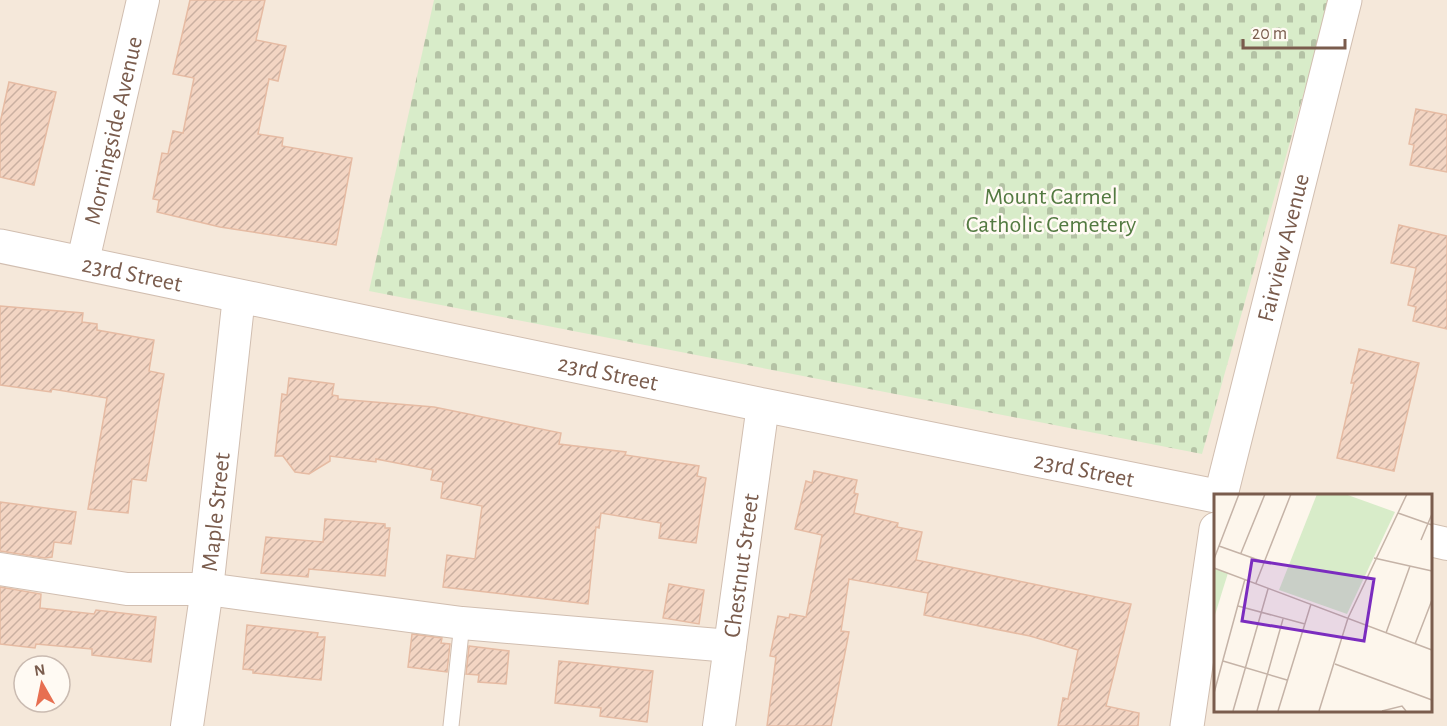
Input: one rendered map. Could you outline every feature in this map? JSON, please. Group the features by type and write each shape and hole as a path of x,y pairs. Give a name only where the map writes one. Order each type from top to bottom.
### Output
{"street":[{"name":"Morningside Avenue","path":"83,261 143,0"},
{"name":"Fairview Avenue","path":"1221,494 1345,0"},
{"name":"23rd Street","path":"0,246 83,261 239,296 763,405 1214,496"},
{"name":"Maple Street","path":"187,726 207,590 239,296"},
{"name":"Chestnut Street","path":"719,726 763,405"},
{"path":"1432,540 1447,544"},
{"path":"1187,726 1214,543"},
{"path":"0,569 128,589 207,590 462,623 730,646"}],"lane":[{"path":"451,726 462,623"}],"shaded area":[{"path":"0,0 1447,0 1447,726 0,726"}],"green space":[{"name":"Mount Carmel Catholic Cemetery","path":"434,0 1330,0 1202,454 369,291"}],"building":[{"path":"190,0 265,0 256,40 286,46 278,81 269,79 258,134 283,138 282,146 352,158 336,245 220,227 157,212 159,200 153,199 162,153 168,154 173,131 183,133 194,78 173,74"},
{"path":"9,82 56,92 34,185 0,177 0,123"},
{"path":"1416,109 1447,115 1447,172 1410,165 1414,145 1409,144"},
{"path":"1399,225 1447,236 1447,329 1413,321 1416,307 1408,305 1416,268 1391,263"},
{"path":"0,306 83,313 82,322 97,324 97,330 154,340 149,371 164,374 146,481 132,479 128,513 88,509 107,398 52,389 51,392 0,385"},
{"path":"1359,349 1419,363 1394,471 1337,458 1354,383 1351,383"},
{"path":"289,378 334,384 332,395 338,396 338,399 434,407 561,433 559,444 626,452 625,455 699,466 697,476 706,478 696,543 659,538 661,523 601,513 599,528 596,527 588,604 443,587 447,555 475,559 482,506 441,498 443,482 431,480 433,470 376,459 376,462 330,456 330,461 309,474 295,472 283,456 275,456 282,394 287,395"},
{"path":"814,471 857,480 854,493 858,494 854,513 898,523 897,527 922,532 916,560 1131,604 1106,706 1139,713 1138,726 1058,726 1063,698 1068,699 1078,650 1030,636 924,615 928,593 849,579 841,631 849,632 831,726 767,726 776,657 770,656 778,616 789,618 790,614 806,617 822,535 795,529 806,481 812,483"},
{"path":"0,502 76,512 71,544 54,542 52,557 45,558 0,551"},
{"path":"325,519 385,524 385,528 390,528 385,576 309,569 308,577 261,573 266,537 323,542"},
{"path":"669,584 704,590 699,624 663,618"},
{"path":"0,587 41,594 40,608 94,614 96,610 156,617 151,662 92,655 92,649 36,644 35,648 0,644"},
{"path":"247,625 318,633 317,637 325,637 321,680 253,673 253,670 243,669"},
{"path":"412,634 442,638 441,643 450,644 447,672 408,667"},
{"path":"469,646 509,651 506,684 478,682 479,675 466,674"},
{"path":"559,661 653,671 647,722 600,716 601,708 555,703"}]}
